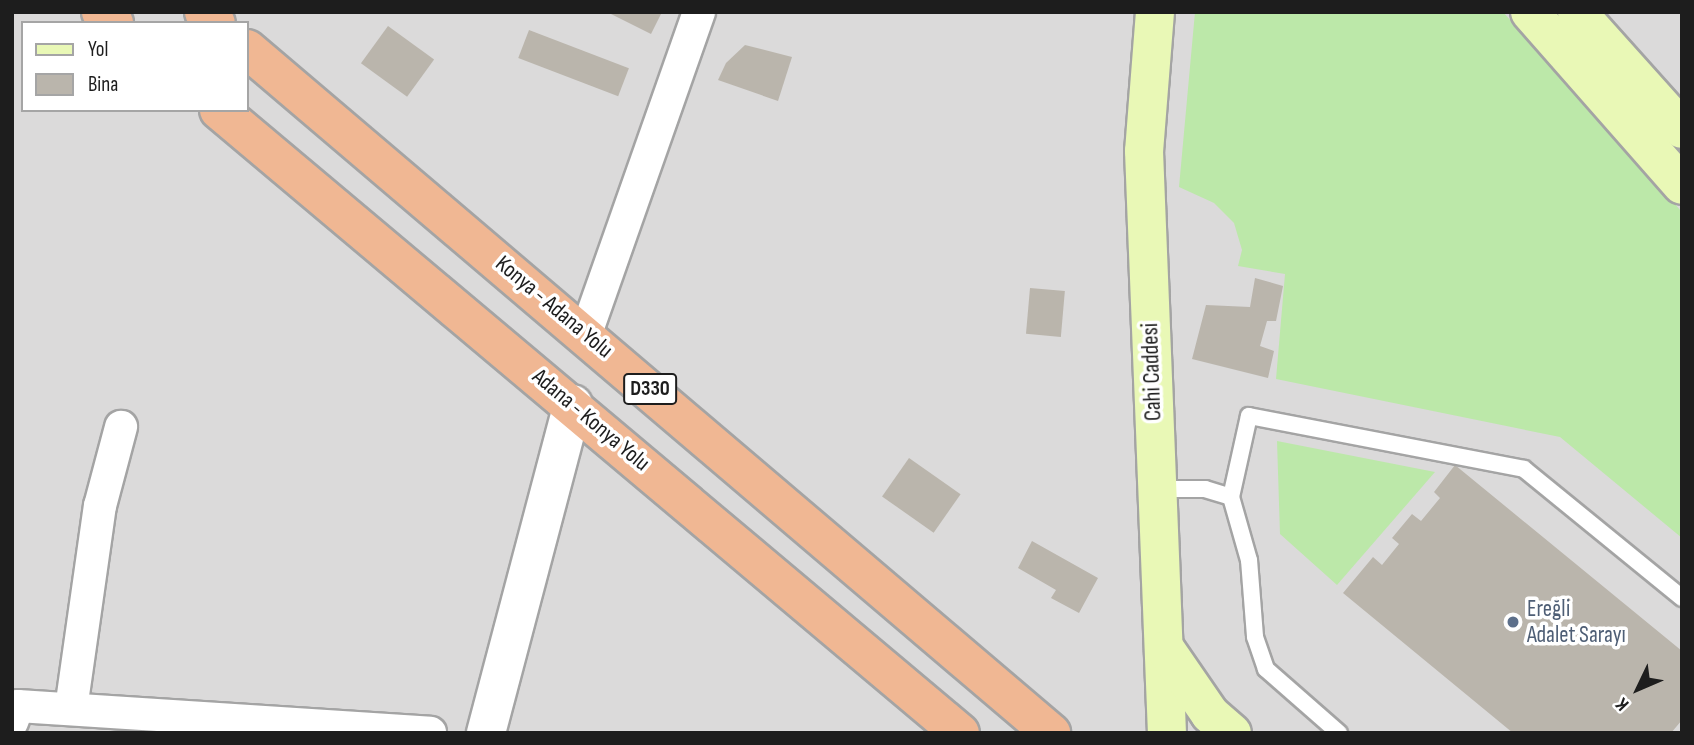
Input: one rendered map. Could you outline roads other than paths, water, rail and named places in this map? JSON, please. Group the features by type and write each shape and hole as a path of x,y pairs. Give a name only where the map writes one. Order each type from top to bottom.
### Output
{"highway":[{"name":"Konya - Adana Yolu","path":"248,50 586,333 1051,733"},
{"name":"Adana - Konya Yolu","path":"221,112 573,404 960,733"}],"main road":[{"name":"Cahi Caddesi","path":"1155,12 1143,151 1156,489 1166,650 1167,733"},
{"path":"1530,12 1682,185"},
{"path":"1577,12 1682,129"},
{"path":"1166,650 1210,714 1232,733"}],"street":[{"path":"586,333 699,12"},
{"path":"486,733 573,404"},
{"path":"71,709 100,506 121,427"},
{"path":"12,722 18,706 71,709 215,726 430,733"}],"lane":[{"path":"1339,733 1266,669 1255,637 1249,561 1231,497 1249,416 1524,469 1682,598"},
{"path":"1156,489 1205,489 1231,497"}],"place":[{"name":"Ereğli Adalet Sarayı","path":"1513,622"}]}
